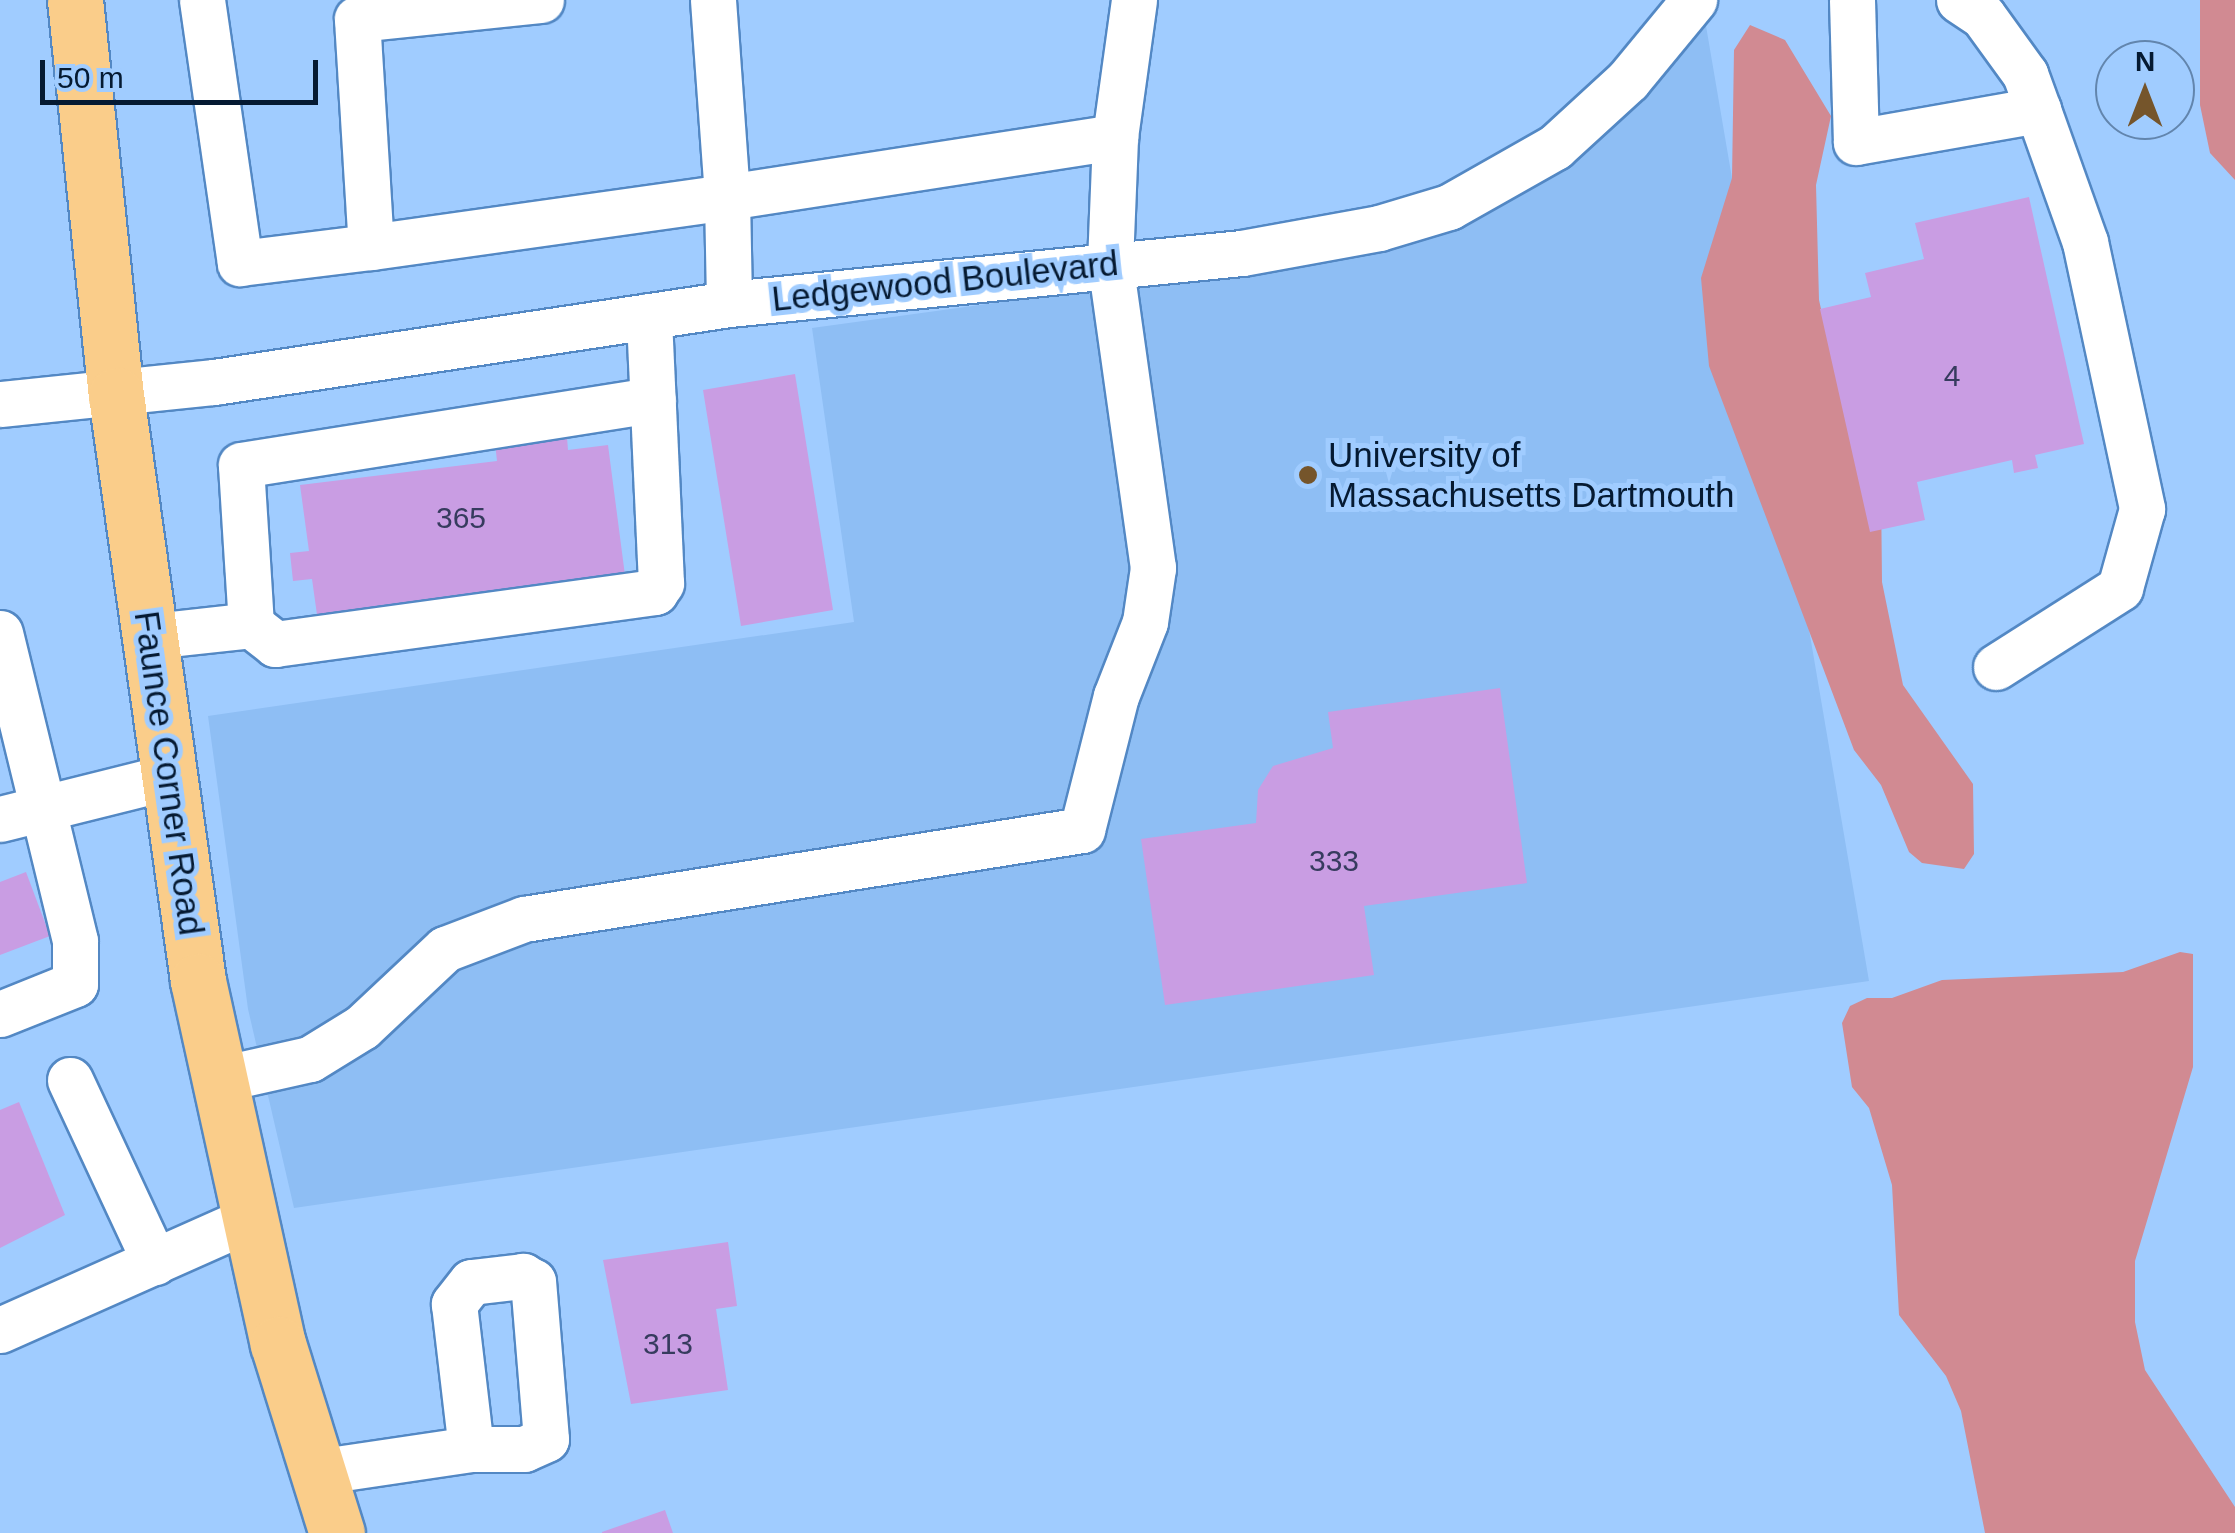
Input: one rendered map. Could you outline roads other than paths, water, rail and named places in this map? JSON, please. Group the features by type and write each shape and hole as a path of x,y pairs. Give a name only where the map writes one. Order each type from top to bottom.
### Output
{"main road":[{"name":"Faunce Corner Road","path":"74,0 116,394 152,636 168,777 216,1080 247,1220 316,1472 337,1533"}],"street":[{"path":"202,0 240,263 727,197 1115,137"},
{"path":"371,247 356,10 541,0"},
{"path":"714,0 727,197 729,304"},
{"path":"216,1080 310,1058 385,1008 446,949 524,918 1082,830 1116,696 1145,622 1154,568 1110,263 1115,137 1134,0"},
{"name":"Ledgewood Boulevard","path":"0,404 116,394 729,304 1307,244 1449,206 1515,175 1580,126 1694,0"},
{"path":"1852,0 1856,142 2038,110"},
{"path":"1959,0 1983,16 2014,60 2038,110 2085,242 2142,509 2120,588 1996,667"},
{"path":"152,636 250,625 276,644 655,592 662,583 648,316"},
{"path":"250,625 241,465 653,400"},
{"path":"0,633 47,802 76,941 75,984 0,1014"},
{"path":"0,819 47,802 168,777"},
{"path":"70,1080 155,1262"},
{"path":"0,1330 247,1220"},
{"path":"316,1472 471,1449"}],"place":[{"name":"University of Massachusetts Dartmouth","path":"1308,475"}]}
